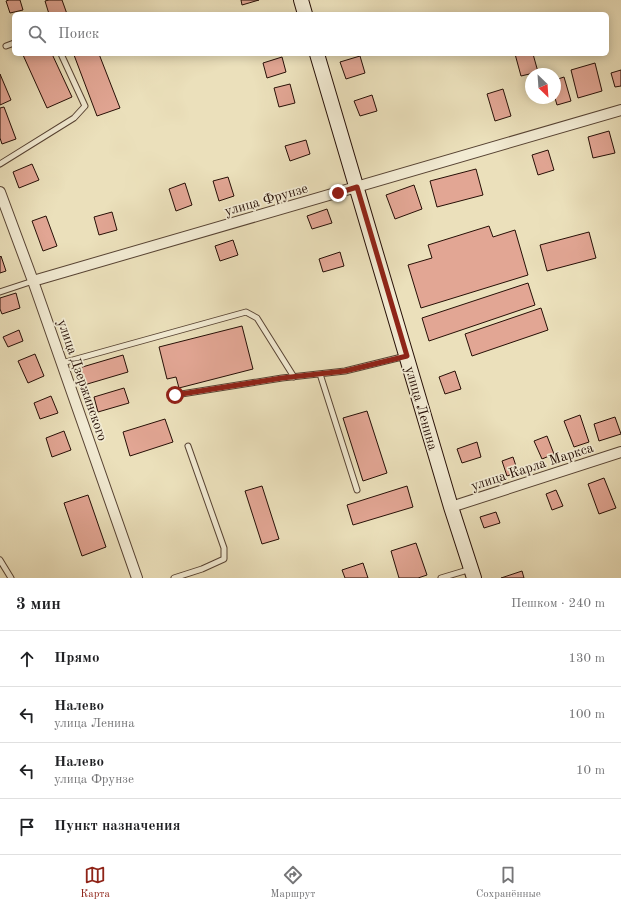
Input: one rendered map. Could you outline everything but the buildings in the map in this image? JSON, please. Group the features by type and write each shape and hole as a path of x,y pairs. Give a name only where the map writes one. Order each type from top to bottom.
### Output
{"main road":[{"path":"301,0 304,12"},
{"name":"улица Ленина","path":"318,56 451,507 472,573"}],"street":[{"name":"улица Фрунзе","path":"33,281 621,110"},
{"name":"улица Дзержинского","path":"0,192 33,281 137,578"},
{"name":"улица Карла Маркса","path":"451,507 621,452"}],"lane":[{"path":"6,46 12,44"},
{"path":"0,164 74,118 85,106 62,56"},
{"path":"0,292 33,281"},
{"path":"62,363 246,312 256,318 294,377"},
{"path":"175,395 345,371 407,356"},
{"path":"320,374 357,490"},
{"path":"174,578 202,569 224,559 224,548 188,446"},
{"path":"0,560 11,578"},
{"path":"441,578 472,573"}],"route":[{"path":"175,395 282,378 345,371 407,356 357,187 338,193"}]}
